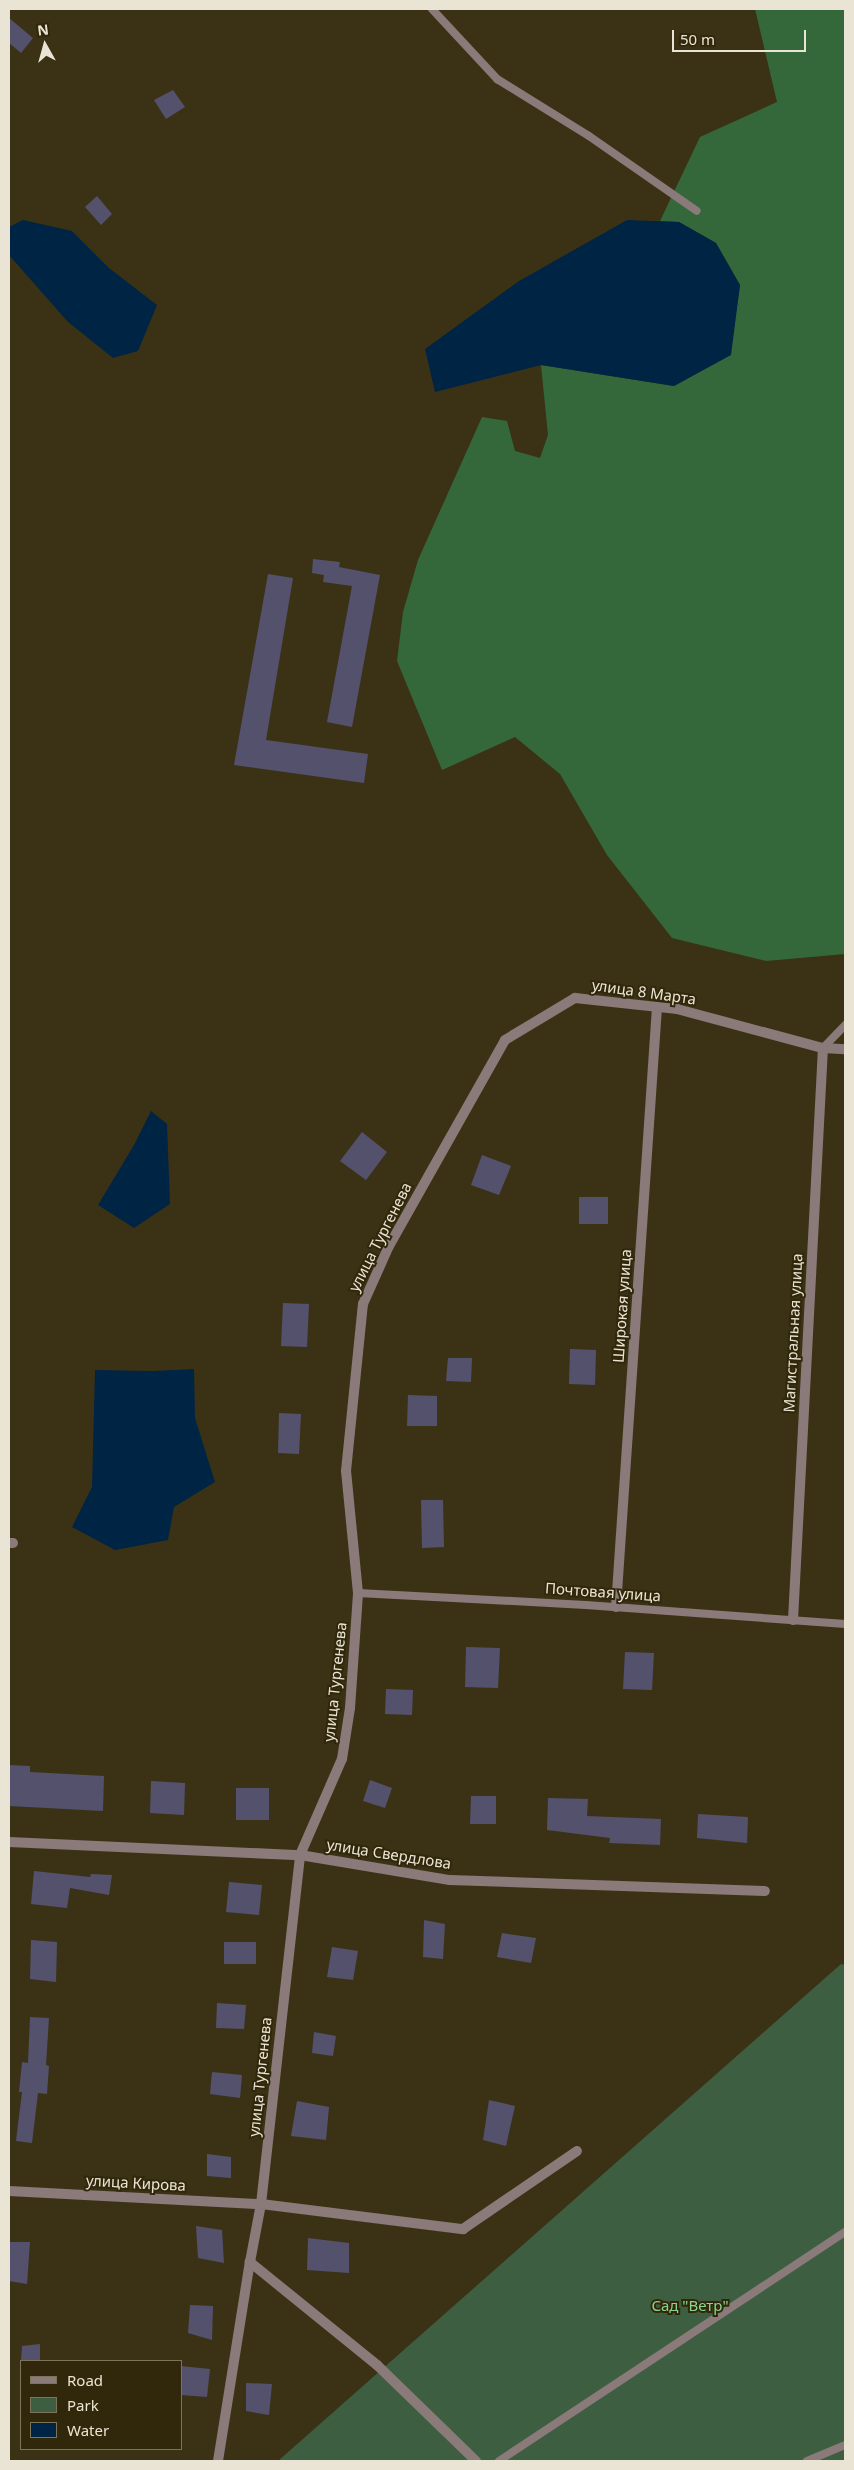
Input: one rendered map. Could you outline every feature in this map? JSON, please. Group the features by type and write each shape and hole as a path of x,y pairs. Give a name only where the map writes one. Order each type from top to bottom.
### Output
{"street":[{"name":"улица 8 Марта","path":"505,1040 575,998 677,1009 823,1048 845,1049"},
{"name":"Широкая улица","path":"616,1607 657,1007"},
{"name":"улица Тургенева","path":"218,2461 261,2204 300,1855 342,1759 350,1708 358,1593 346,1471 363,1304 389,1246 505,1040"},
{"name":"Магистральная улица","path":"793,1620 823,1048"},
{"name":"улица Свердлова","path":"9,1842 300,1855 450,1880 765,1891"},
{"name":"улица Кирова","path":"9,2191 261,2204 463,2229 576,2151"},
{"path":"250,2262 377,2366 476,2461"}],"lane":[{"path":"432,9 497,79 589,136 697,211"},
{"path":"823,1048 845,1025"},
{"name":"Почтовая улица","path":"358,1593 616,1607 845,1624"},
{"path":"499,2461 845,2232"},
{"path":"807,2461 845,2445"}],"green space":[{"path":"755,9 845,9 845,954 766,961 672,938 607,855 560,774 515,737 442,770 397,661 403,612 418,560 482,417 507,421 515,451 540,458 548,435 541,365 674,386 730,355 740,285 716,243 679,222 660,221 700,137 777,102"},
{"name":"Сад \"Ветр\"","path":"841,1964 845,1965 845,2461 278,2461"}],"water":[{"path":"23,220 72,231 109,268 157,305 138,351 113,358 68,322 9,255 9,227"},
{"path":"627,220 679,222 716,243 740,285 731,355 674,386 541,365 435,392 425,349 519,281"},
{"path":"151,1111 167,1124 170,1204 134,1228 98,1205 134,1145"},
{"path":"194,1369 195,1418 215,1482 174,1507 168,1540 115,1550 72,1527 92,1487 95,1370 153,1371"}],"building":[{"path":"9,18 33,38 21,53 9,43"},
{"path":"173,90 185,107 166,119 154,100"},
{"path":"97,196 112,214 101,225 85,207"},
{"path":"313,559 340,562 339,567 380,575 352,727 327,722 352,586 323,582 324,575 312,573"},
{"path":"268,574 293,578 266,740 368,754 364,783 234,765"},
{"path":"362,1132 387,1152 366,1180 340,1161"},
{"path":"482,1155 511,1166 499,1195 471,1185"},
{"path":"579,1197 608,1197 608,1224 579,1224"},
{"path":"283,1303 309,1304 307,1347 281,1346"},
{"path":"570,1349 596,1350 595,1385 569,1384"},
{"path":"448,1358 472,1358 471,1382 446,1381"},
{"path":"408,1395 437,1396 437,1426 407,1426"},
{"path":"279,1413 301,1414 299,1454 278,1453"},
{"path":"421,1500 443,1500 444,1547 422,1548"},
{"path":"466,1647 500,1648 498,1688 465,1687"},
{"path":"625,1652 654,1653 652,1690 623,1689"},
{"path":"386,1689 413,1690 412,1715 385,1714"},
{"path":"9,1765 30,1766 30,1772 104,1776 103,1811 9,1806"},
{"path":"370,1780 392,1788 385,1808 363,1801"},
{"path":"151,1781 185,1783 184,1815 150,1813"},
{"path":"236,1788 269,1788 269,1820 236,1820"},
{"path":"471,1796 496,1796 496,1824 470,1824"},
{"path":"548,1798 588,1799 587,1816 661,1819 660,1845 609,1843 610,1838 547,1830"},
{"path":"698,1814 748,1817 747,1843 697,1838"},
{"path":"34,1871 90,1877 91,1874 112,1875 109,1895 70,1888 67,1908 31,1904"},
{"path":"229,1882 262,1885 259,1915 226,1912"},
{"path":"424,1920 445,1924 443,1959 423,1957"},
{"path":"502,1933 536,1938 531,1963 497,1957"},
{"path":"31,1940 57,1942 56,1982 30,1979"},
{"path":"224,1942 256,1942 256,1964 224,1964"},
{"path":"332,1947 358,1951 353,1980 327,1977"},
{"path":"217,2003 246,2005 244,2029 216,2028"},
{"path":"30,2017 49,2018 46,2065 49,2066 47,2094 38,2093 32,2143 16,2141 22,2092 19,2092 22,2062 28,2063"},
{"path":"314,2032 336,2036 333,2056 312,2053"},
{"path":"212,2072 242,2075 240,2098 210,2094"},
{"path":"489,2100 515,2106 506,2146 483,2140"},
{"path":"297,2101 329,2107 326,2140 291,2136"},
{"path":"207,2154 231,2157 231,2178 207,2176"},
{"path":"196,2226 222,2230 224,2263 198,2258"},
{"path":"308,2238 349,2243 349,2273 307,2270"},
{"path":"9,2242 30,2242 27,2284 9,2281"},
{"path":"190,2305 213,2306 212,2340 188,2333"},
{"path":"40,2344 40,2360 21,2360 22,2346"},
{"path":"182,2366 210,2369 207,2397 182,2395"},
{"path":"246,2383 272,2384 269,2415 246,2411"}]}
